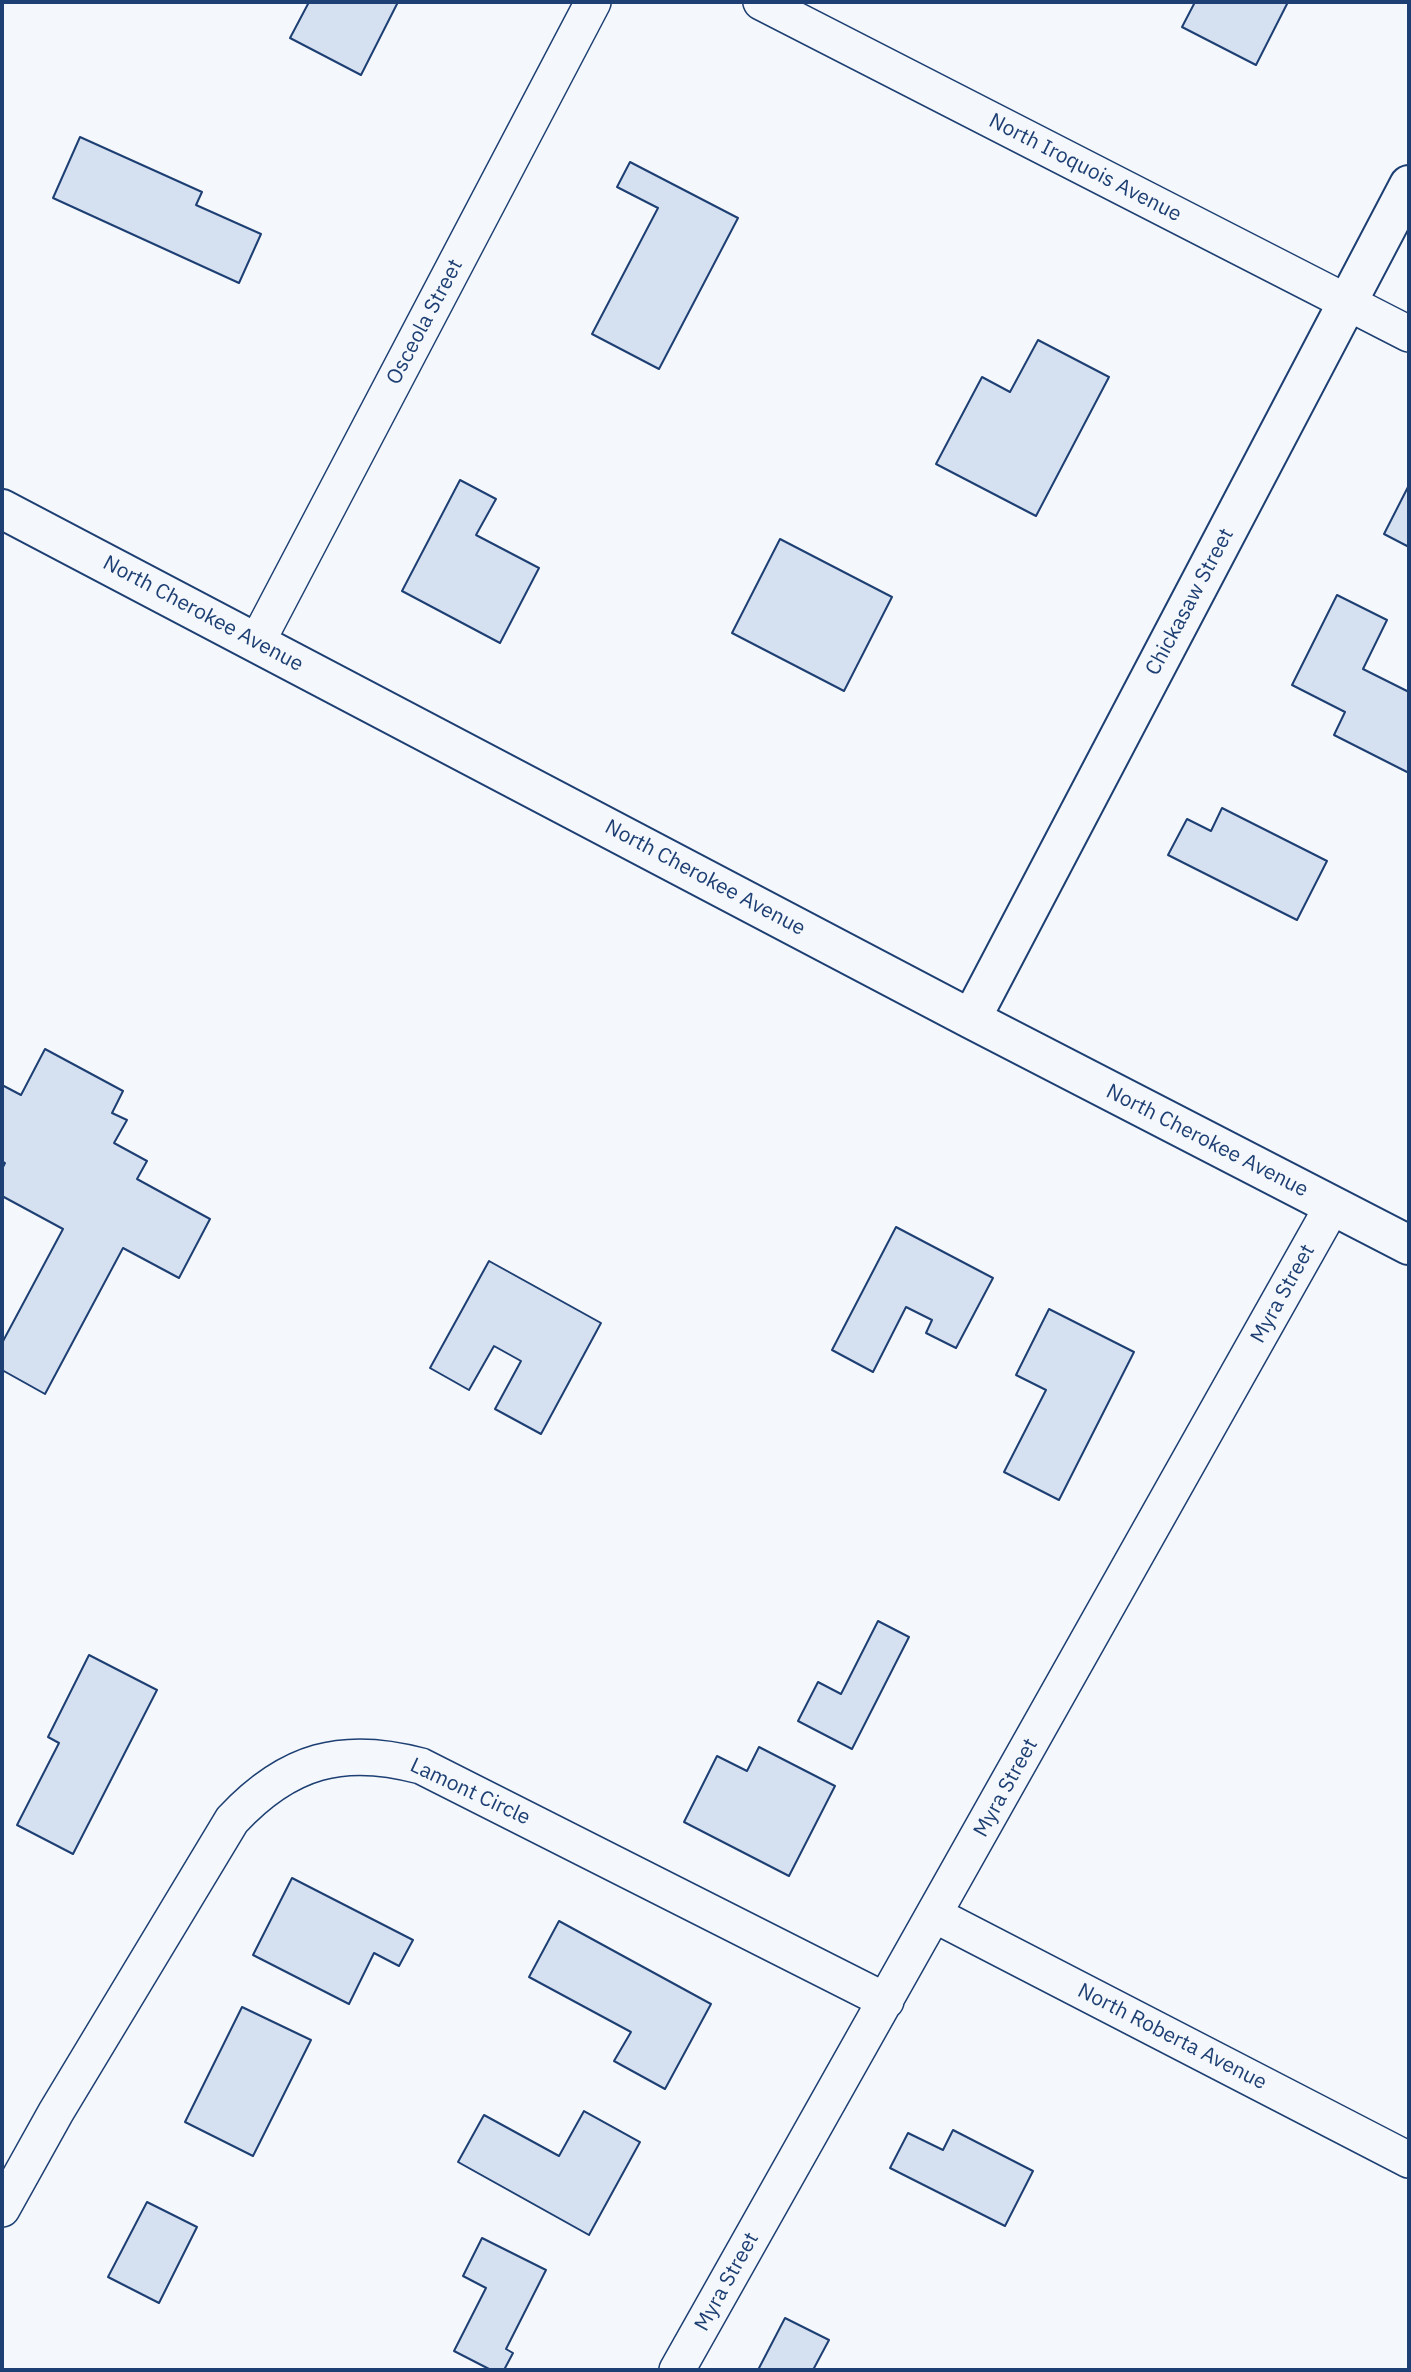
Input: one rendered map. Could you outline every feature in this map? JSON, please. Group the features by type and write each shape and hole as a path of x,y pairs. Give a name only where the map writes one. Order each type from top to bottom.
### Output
{"street":[{"name":"Osceola Street","path":"257,642 593,2"},
{"name":"North Iroquois Avenue","path":"761,2 1409,334"},
{"name":"Chickasaw Street","path":"971,1018 1409,185"},
{"name":"North Cherokee Avenue","path":"2,509 1409,1245"},
{"name":"Myra Street","path":"677,2370 1333,1205"},
{"name":"Lamont Circle","path":"2,2210 63,2100 232,1820 249,1801 269,1785 291,1772 328,1760 368,1756 396,1759 421,1766 886,2001"},
{"name":"North Roberta Avenue","path":"935,1915 1409,2160"}],"building":[{"path":"309,2 398,2 361,75 290,38"},
{"path":"1195,2 1288,2 1256,65 1182,27"},
{"path":"80,137 202,192 196,205 261,234 239,283 53,198"},
{"path":"630,162 738,218 659,369 592,334 658,208 617,187"},
{"path":"1038,340 1109,377 1036,516 936,464 982,377 1010,392"},
{"path":"460,480 496,499 476,535 539,568 500,643 402,591"},
{"path":"1409,485 1409,547 1384,534"},
{"path":"780,539 892,597 844,691 732,633"},
{"path":"1337,595 1387,620 1363,669 1409,692 1409,773 1334,735 1345,712 1292,685"},
{"path":"1222,808 1327,861 1297,920 1168,855 1187,819 1211,831"},
{"path":"45,1049 123,1091 112,1113 127,1120 114,1143 147,1161 137,1179 210,1219 179,1278 123,1248 45,1394 2,1370 2,1343 63,1229 2,1196 2,1169 5,1163 2,1161 2,1085 21,1095"},
{"path":"896,1227 993,1278 956,1348 926,1333 932,1320 906,1307 873,1372 832,1350"},
{"path":"489,1261 601,1323 541,1434 495,1409 521,1361 494,1346 469,1390 430,1368"},
{"path":"1049,1309 1134,1352 1059,1500 1004,1472 1046,1390 1016,1375"},
{"path":"878,1621 909,1637 852,1749 798,1721 818,1682 841,1694"},
{"path":"89,1655 157,1690 73,1854 17,1825 59,1743 48,1737"},
{"path":"759,1747 835,1786 789,1876 684,1822 717,1756 747,1771"},
{"path":"292,1878 413,1940 399,1966 374,1953 349,2004 253,1955"},
{"path":"559,1921 711,2004 665,2089 614,2061 631,2032 529,1977"},
{"path":"242,2007 311,2040 253,2156 185,2122"},
{"path":"584,2111 640,2142 589,2235 458,2162 484,2115 559,2156"},
{"path":"953,2130 1033,2171 1005,2226 890,2168 908,2133 943,2150"},
{"path":"147,2202 197,2227 159,2303 108,2277"},
{"path":"482,2238 546,2270 506,2349 513,2353 504,2370 491,2370 454,2351 486,2288 463,2276"},
{"path":"785,2318 829,2340 813,2370 758,2370"}]}
